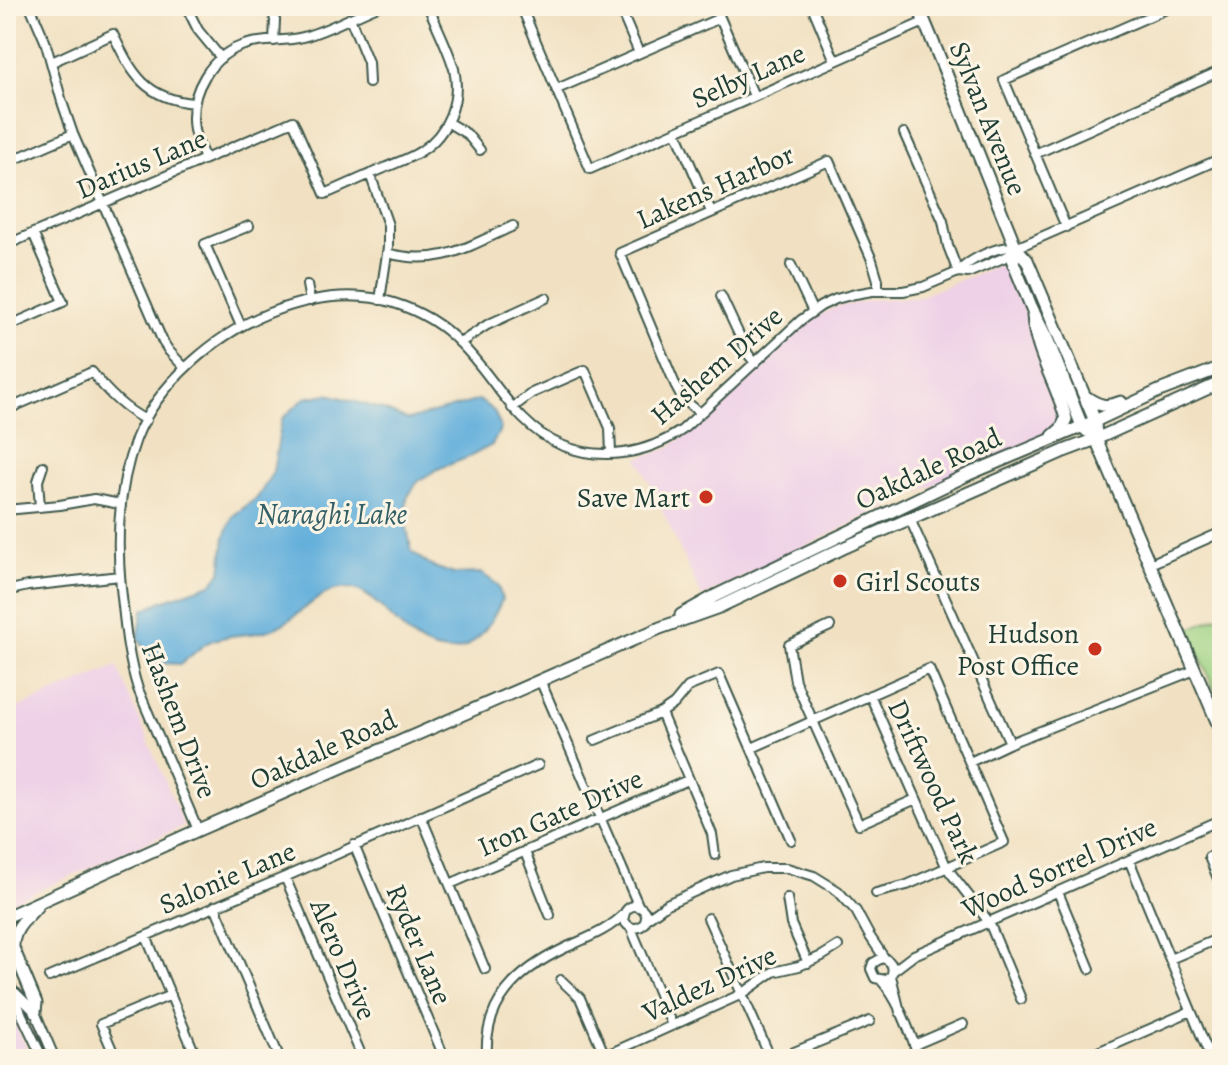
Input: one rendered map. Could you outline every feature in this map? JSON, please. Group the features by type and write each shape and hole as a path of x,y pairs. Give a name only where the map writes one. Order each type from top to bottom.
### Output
{"main road":[{"name":"Sylvan Avenue","path":"918,6 1016,248 1027,260 1085,397 1095,421 1096,439 1222,733"},
{"name":"Sylvan Avenue","path":"1016,248 1013,262 1033,311 1082,426 1096,439"},
{"path":"1033,311 1034,332 1066,419 1061,429 1049,439"},
{"name":"Oakdale Road","path":"660,628 715,596 969,474 1142,398 1222,367"},
{"path":"1187,398 1192,389 1222,374"},
{"name":"Oakdale Road","path":"6,917 540,680 660,628 719,607 843,548 1222,382"},
{"path":"1085,397 1106,406 1142,398"},
{"path":"719,607 772,576 782,563"},
{"path":"35,1012 36,1003 12,939 18,927 41,902"}],"street":[{"path":"30,6 52,62 73,134 163,342 185,368"},
{"path":"186,6 198,30 221,58"},
{"path":"271,6 275,20 274,41"},
{"path":"205,159 194,129 194,103 201,83 221,58 248,44 311,34 378,6"},
{"path":"380,300 388,225 370,174 424,149 440,134 454,102 456,79 428,6"},
{"path":"521,6 557,89 720,18"},
{"path":"619,6 639,53"},
{"path":"715,6 754,96"},
{"path":"812,6 835,61"},
{"path":"1066,227 1004,80 1173,6"},
{"path":"350,18 368,62 369,83"},
{"name":"Selby Lane","path":"557,89 590,169 924,22"},
{"path":"52,62 113,34 128,65 142,82 172,100 194,103"},
{"path":"1035,154 1222,70"},
{"name":"Darius Lane","path":"6,245 293,121 325,194 370,174"},
{"path":"447,122 467,134 480,150"},
{"path":"676,131 711,212"},
{"path":"904,133 943,221 958,272"},
{"path":"6,146 9,162 73,134"},
{"name":"Hashem Drive","path":"198,830 132,671 124,629 120,576 120,504 136,438 165,390 185,368 241,326 274,311 342,296 380,300 410,309 460,343 529,425 562,445 585,451 611,454 640,450 682,430 813,312 827,303 850,295 916,289 958,272 966,263 1006,246 1016,248 1222,158"},
{"name":"Lakens Harbor","path":"700,413 682,398 677,389 620,253 829,161 872,260 878,291"},
{"path":"241,326 205,244 249,226"},
{"path":"387,253 416,259 436,258 513,226"},
{"path":"6,327 63,302 33,233"},
{"path":"791,265 813,312"},
{"path":"307,285 310,301"},
{"path":"721,296 755,363"},
{"path":"460,343 487,325 546,298"},
{"path":"512,408 532,393 585,370 610,428 611,454"},
{"path":"6,410 92,372 111,394 146,420"},
{"path":"40,507 38,481 43,466"},
{"path":"6,510 94,499 120,504"},
{"path":"910,519 1010,743"},
{"path":"1150,564 1222,532"},
{"path":"6,591 120,576"},
{"path":"830,626 789,645 795,681 859,824 916,799"},
{"path":"752,748 929,669 1004,842 907,885 876,893"},
{"path":"970,762 1010,743 1195,670"},
{"path":"595,740 661,713 674,704 688,687 719,674 791,840"},
{"path":"540,680 626,878 645,913 643,953"},
{"name":"Driftwood Park","path":"870,695 947,868 989,922 1021,999"},
{"path":"661,713 712,834 715,855"},
{"name":"Salonie Lane","path":"49,977 538,765"},
{"name":"Iron Gate Drive","path":"450,884 688,780"},
{"path":"421,816 485,969"},
{"name":"Wood Sorrel Drive","path":"892,973 914,955 1222,819"},
{"name":"Ryder Lane","path":"354,845 445,1059"},
{"path":"525,852 550,915"},
{"path":"1209,857 1222,888"},
{"path":"1129,860 1211,1059"},
{"path":"487,1059 491,1020 505,993 526,970 544,958 602,932 637,928 667,904 741,871 763,868 787,868 814,876 838,891 856,911 869,935 892,964 900,1012"},
{"name":"Alero Drive","path":"285,877 363,1059"},
{"path":"626,878 628,900 625,923 643,953 672,1025"},
{"path":"1058,892 1090,969"},
{"path":"787,898 791,924 808,963"},
{"path":"602,932 632,907 667,904"},
{"path":"215,906 280,1059"},
{"path":"708,918 774,1059 870,1021"},
{"path":"869,935 873,975 886,986 920,1059"},
{"path":"146,936 197,1059"},
{"path":"1170,959 1222,937"},
{"name":"Valdez Drive","path":"603,1058 742,994 773,972 808,963 838,946"},
{"name":"Wood Sorrel Drive","path":"886,959 914,955"},
{"path":"873,963 886,959"},
{"path":"881,980 892,973"},
{"path":"6,974 43,1059"},
{"path":"561,980 580,998 603,1058"},
{"path":"13,990 35,1012 55,1059"},
{"path":"116,1059 101,1024 171,995"},
{"path":"1082,1059 1191,1011"},
{"path":"914,1045 963,1024"}],"shaded area":[{"path":"1009,261 1029,325 1069,425 890,505 702,597 638,458 667,449 683,437 809,321 836,307 871,300 918,297"},
{"path":"117,666 184,826 6,905 6,713"},
{"path":"6,1001 31,1059 6,1059"}],"green space":[{"path":"1222,615 1222,709 1189,629"}],"water":[{"name":"Naraghi Lake","path":"328,394 408,420 479,400 494,411 501,428 492,445 418,481 407,498 405,520 412,552 431,566 454,574 481,573 498,585 502,600 488,626 466,647 437,650 410,635 364,593 342,589 321,596 275,628 209,642 181,664 155,663 138,638 143,610 211,584 221,573 225,536 233,516 258,497 273,472 282,419 305,398"}],"place":[{"name":"Save Mart","path":"706,497"},
{"name":"Girl Scouts","path":"840,581"},
{"name":"Hudson Post Office","path":"1095,649"}]}
